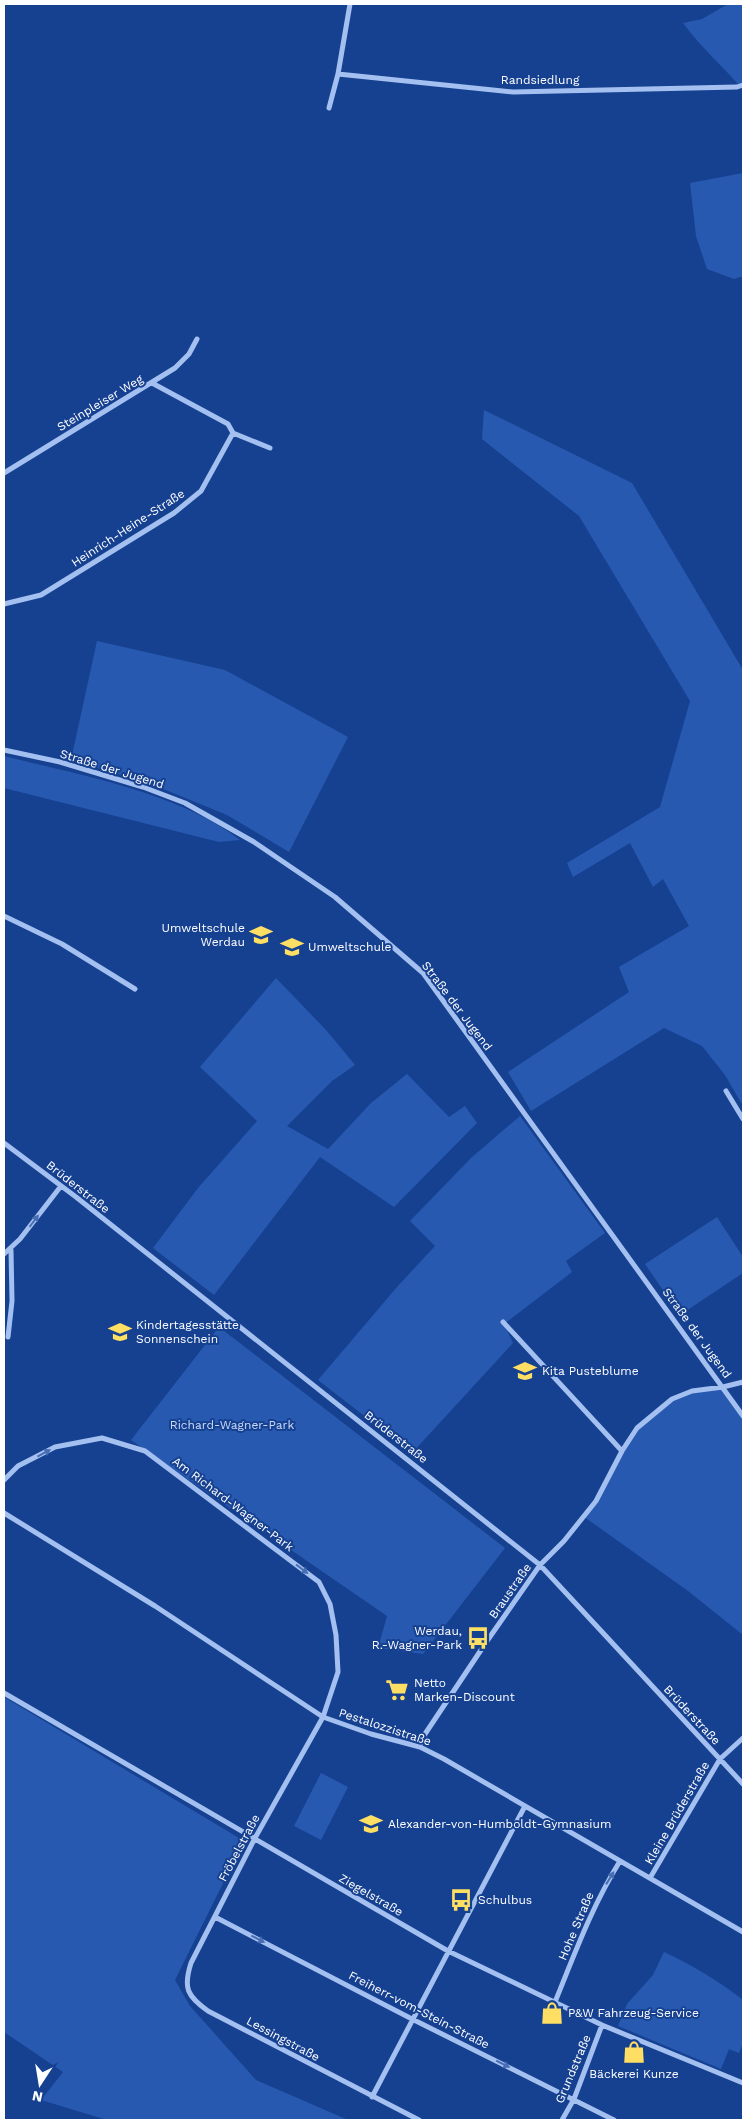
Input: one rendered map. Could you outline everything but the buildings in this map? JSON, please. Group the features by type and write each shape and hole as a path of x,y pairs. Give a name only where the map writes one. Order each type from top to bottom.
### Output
{"street":[{"path":"329,108 338,74 350,4"},
{"name":"Randsiedlung","path":"338,74 513,92 737,87 743,85"},
{"name":"Steinpleiser Weg","path":"4,473 152,384 175,368 189,354 197,339"},
{"path":"152,384 228,424 233,433 270,448"},
{"name":"Heinrich-Heine-Straße","path":"4,604 40,595 174,513 201,491 233,433"},
{"name":"Straße der Jugend","path":"4,750 60,762 143,787 186,803 254,842 335,897 400,951 434,988 724,1387 743,1416"},
{"path":"4,916 62,944 135,989"},
{"path":"726,1091 743,1119"},
{"name":"Brüderstraße","path":"4,1143 540,1565 743,1784"},
{"path":"4,1254 11,1250 61,1186"},
{"path":"8,1337 12,1301 11,1250"},
{"path":"503,1322 622,1451"},
{"name":"Braustraße","path":"420,1747 422,1740 484,1645 540,1565 564,1541 596,1501 622,1451 637,1428 672,1400 692,1391 724,1387 743,1382"},
{"name":"Am Richard-Wagner-Park","path":"4,1480 18,1466 55,1447 102,1438 145,1451 319,1582 330,1604 336,1635 338,1672 323,1717"},
{"name":"Pestalozzistraße","path":"4,1513 155,1606 323,1717 372,1734 420,1747 486,1782 743,1932"},
{"name":"Ziegelstraße","path":"4,1693 448,1951 602,2025 743,2083"},
{"name":"Fröbelstraße","path":"189,1993 186,1980 191,1963 255,1838 323,1717"},
{"name":"Kleine Brüderstraße","path":"650,1878 720,1759 743,1738"},
{"path":"372,2097 526,1806"},
{"name":"Hohe Straße","path":"555,2002 587,1922 602,1891 620,1861"},
{"name":"Freiherr-vom-Stein-Straße","path":"215,1917 412,2019 574,2098 614,2120"},
{"name":"Lessingstraße","path":"189,1993 194,2001 208,2011 419,2120"},
{"name":"Grundstraße","path":"562,2120 574,2098 602,2025"}],"green space":[{"path":"728,4 743,4 743,90 697,41 683,23 702,19"},
{"path":"743,173 743,276 734,279 707,269 696,236 690,183"},
{"path":"484,410 632,483 743,670 743,1106 725,1075 702,1046 664,1028 531,1111 508,1072 629,992 619,967 689,926 663,879 653,887 630,843 573,877 567,863 660,807 690,701 579,516 482,439"},
{"path":"97,641 225,670 348,737 289,852 227,815 151,784 71,760"},
{"path":"4,756 95,778 158,797 188,809 215,823 240,840 219,842 4,788"},
{"path":"276,978 327,1031 355,1065 332,1081 287,1126 328,1149 371,1103 407,1074 449,1117 465,1106 477,1123 394,1207 320,1157 214,1295 153,1248 198,1188 257,1121 200,1067"},
{"path":"520,1116 605,1233 566,1261 572,1272 504,1324 513,1343 412,1453 318,1380 397,1287 435,1246 410,1221 471,1158"},
{"path":"717,1217 743,1257 743,1273 680,1315 645,1264"},
{"name":"Richard-Wagner-Park","path":"219,1327 505,1548 423,1654 378,1648 387,1616 131,1440"},
{"path":"723,1387 743,1416 743,1635 688,1591 583,1516 596,1501 637,1428 672,1399 692,1391"},
{"path":"4,1697 244,1841 175,1980 190,2006 256,2080 348,2120 107,2120 41,2100 63,2072 4,2032"},
{"path":"321,1773 348,1787 321,1840 294,1826"},
{"path":"664,1952 705,1974 743,2000 743,2043 739,2053 729,2049 721,2069 618,2026 627,2004 653,1975"}],"place":[{"name":"Umweltschule Werdau","path":"261,935"},
{"name":"Umweltschule","path":"292,947"},
{"name":"Kindertagesstätte Sonnenschein","path":"120,1332"},
{"name":"Kita Pusteblume","path":"525,1371"},
{"name":"Werdau, R.-Wagner-Park","path":"478,1638"},
{"name":"Netto Marken-Discount","path":"397,1690"},
{"name":"Alexander-von-Humboldt-Gymnasium","path":"371,1824"},
{"name":"Schulbus","path":"461,1900"},
{"name":"P&W Fahrzeug-Service","path":"552,2013"},
{"name":"Bäckerei Kunze","path":"634,2052"}]}
